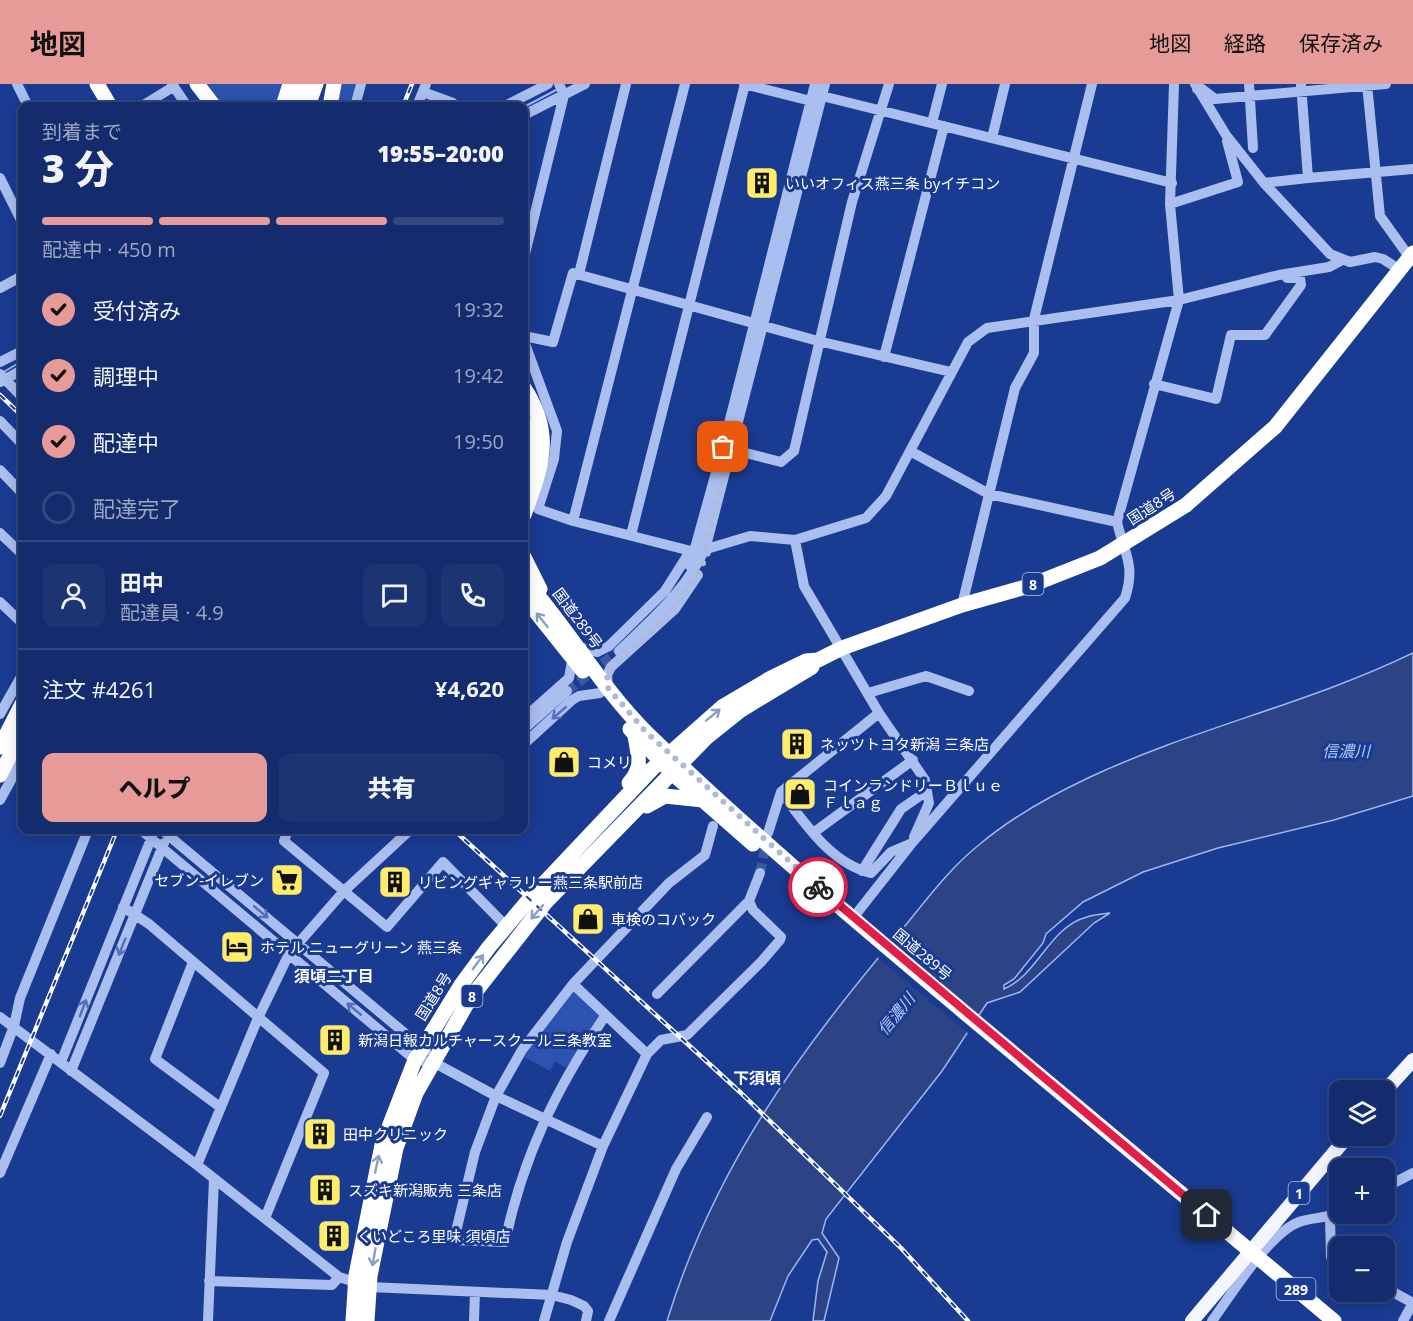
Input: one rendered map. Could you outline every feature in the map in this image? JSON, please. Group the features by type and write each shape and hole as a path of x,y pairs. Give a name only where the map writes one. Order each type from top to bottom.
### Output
{"highway":[{"path":"85,84 96,102"},
{"path":"97,84 108,102"},
{"path":"197,84 211,102"},
{"path":"285,102 290,84"},
{"path":"295,102 302,84"},
{"path":"309,102 316,84"},
{"path":"331,102 333,84"},
{"path":"178,85 197,102"},
{"name":"国道8号","path":"367,1321 362,1285 381,1145 419,1053 460,985 506,926 664,757 733,700 806,661 818,660 842,648 962,605 1029,586 1125,549 1186,505 1275,427 1412,255"},
{"path":"528,396 538,416 543,454 538,479 528,505"},
{"path":"528,411 532,442 528,458"},
{"path":"528,564 556,617"},
{"name":"国道289号","path":"528,584 556,617 576,651 635,734 1248,1254 1334,1321"},
{"name":"国道289号","path":"528,601 576,651"},
{"name":"国道8号","path":"353,1321 396,1148 416,1093 470,1000 518,935 676,768 723,723 811,669 818,660"},
{"name":"国道289号","path":"604,690 646,732 664,757"},
{"path":"0,747 10,700"},
{"path":"604,820 611,802 634,778 638,769 635,734"},
{"path":"0,775 18,741"},
{"name":"国道289号","path":"676,768 703,800 858,925"},
{"path":"637,808 646,808 665,796 703,800"},
{"name":"国道289号","path":"1248,1254 1320,1321"}],"main road":[{"path":"1395,1080 1413,1060"},
{"name":"1","path":"1192,1321 1340,1146"}],"street":[{"path":"17,84 26,102"},
{"path":"356,102 361,84"},
{"path":"512,102 549,84"},
{"path":"528,112 561,88 585,84"},
{"path":"579,274 626,84"},
{"path":"573,521 685,84"},
{"path":"528,740 572,700 604,690 611,668 675,609 696,580 708,547 727,448 815,84"},
{"path":"758,323 825,84"},
{"path":"727,448 781,462 794,452 852,202 889,84"},
{"path":"932,123 942,84"},
{"path":"992,138 1005,84"},
{"path":"962,605 1015,388 1034,353 1034,319 1092,84"},
{"path":"858,925 912,843 1125,598 1131,579 1117,522 1179,300 1170,204 1174,84"},
{"path":"1249,84 1253,148"},
{"path":"1196,87 1203,88 1215,99 1250,96 1301,87 1386,84"},
{"path":"149,102 178,85 185,102"},
{"path":"631,535 749,85 811,101 822,96 1172,183"},
{"path":"1367,85 1380,216 1412,255"},
{"path":"1196,87 1226,135 1264,183 1330,254 1350,262 1375,257 1400,270"},
{"path":"1301,87 1308,178"},
{"path":"419,102 424,88 451,102"},
{"path":"528,240 561,88"},
{"path":"884,357 944,126"},
{"path":"1170,204 1238,182 1226,135"},
{"path":"1264,183 1413,169"},
{"path":"0,178 18,214"},
{"path":"619,651 667,605 694,570 708,547 750,536 795,540 866,519 886,496 968,342 987,328 1034,319 1179,300 1276,275 1329,267 1342,260"},
{"path":"528,337 553,342 573,273 818,341 951,372"},
{"path":"1154,384 1216,399 1231,335 1265,335 1301,285 1300,278 1280,279 1276,275"},
{"path":"0,288 18,278"},
{"path":"528,352 557,431 554,459 538,509 573,521 693,551"},
{"path":"0,362 18,353"},
{"path":"18,372 1,378 18,393"},
{"path":"0,421 18,440"},
{"path":"667,605 693,551 727,448"},
{"path":"910,451 989,494 1117,522"},
{"path":"0,470 18,489"},
{"path":"0,533 18,550"},
{"path":"781,792 813,833 847,864 871,873 891,852 912,843 929,803 925,780 879,713 804,586 795,540"},
{"path":"528,714 569,678 576,651 597,652 609,646 665,591 693,551"},
{"path":"0,602 18,619"},
{"path":"868,693 927,676 969,691"},
{"path":"18,683 10,700 0,712 18,725"},
{"path":"528,725 567,691"},
{"path":"768,833 781,792 879,713"},
{"path":"813,833 913,760"},
{"path":"0,800 18,767"},
{"path":"862,871 901,809 927,791"},
{"path":"605,1016 575,1060 544,1119 526,1160 505,1242 454,1240 472,1160 496,1096 522,1050 573,984 669,883 705,855 713,826"},
{"path":"0,1063 14,1026 21,995 86,834"},
{"path":"153,834 162,848 289,954 419,1053 496,1096 603,1146"},
{"path":"61,1062 153,834"},
{"path":"71,1071 162,848 165,834"},
{"path":"167,834 298,942 419,1053"},
{"path":"287,834 284,841 387,927 442,862 506,926"},
{"path":"197,1165 258,1018 289,954 344,891 406,834"},
{"path":"657,994 749,901 760,873"},
{"path":"544,1321 567,1242 603,1146 647,1054 661,1040 687,1035 761,962 780,940 781,937 753,910 749,901"},
{"path":"123,907 193,962 324,1073 265,1218"},
{"path":"193,962 155,1059 220,1107"},
{"path":"573,984 647,1054"},
{"path":"0,1017 197,1165 339,1278 362,1285 552,1295 584,1306 588,1311 586,1321"},
{"path":"0,1173 51,1054"},
{"path":"609,1321 676,1169 707,1117"},
{"path":"1395,1182 1413,1173"},
{"path":"208,1321 214,1179"},
{"path":"1212,1321 1248,1254 1278,1237 1298,1222 1329,1215"},
{"path":"209,1281 332,1286 339,1278"},
{"path":"474,1321 475,1292"},
{"path":"1395,1293 1413,1303 1403,1321"}],"shaded area":[{"path":"204,84 286,84 279,102 218,102"},
{"path":"340,84 355,84 351,102 337,102"},
{"path":"573,990 600,1017 566,1068 555,1061 550,1071 524,1057 542,1028"}],"water":[{"name":"信濃川","path":"1413,653 1413,796 1334,820 1218,848 1143,872 1083,902 1046,934 1043,943 1014,979 1004,985 1004,989 1026,973 1053,940 1074,922 1093,915 1110,913 1094,923 1020,992 987,1003 942,1071 826,1219 822,1233 839,1258 824,1321 813,1321 818,1281 827,1252 818,1239 812,1240 788,1276 770,1321 667,1321 708,1215 733,1165 761,1118 791,1072 858,982 935,889 968,854 1018,816 1088,778 1128,760 1333,687"}],"pier":[{"path":"890,939 982,1018 970,1035 876,956"}],"waterway":[{"path":"528,105 558,89"},
{"path":"2,373 18,363"}],"tunnel":[{"path":"567,691 619,651"},
{"path":"760,873 767,838"}],"railway":[{"path":"405,102 412,84"},
{"path":"0,395 18,412"},
{"path":"0,1116 115,834"},
{"path":"458,834 741,1093 901,1248 968,1321"}],"way so far":[{"path":"723,447 731,449 706,546 710,548 696,580 675,609 608,671 608,688 646,732 818,887"}],"place":[{"name":"いいオフィス燕三条 byイチコン","path":"762,183"},
{"name":"ネッツトヨタ新潟 三条店","path":"797,744"},
{"name":"コメリ","path":"564,762"},
{"name":"コインランドリーＢｌｕｅ Ｆｌａｇ","path":"800,794"},
{"name":"セブン-イレブン","path":"287,880"},
{"name":"リビングギャラリー燕三条駅前店","path":"395,882"},
{"name":"車検のコバック","path":"588,919"},
{"name":"ホテル ニューグリーン 燕三条","path":"237,947"},
{"name":"新潟日報カルチャースクール三条教室","path":"335,1040"},
{"name":"田中クリニック","path":"320,1134"},
{"name":"スズキ新潟販売 三条店","path":"325,1190"},
{"name":"くいどころ里味 須頃店","path":"334,1236"}],"district":[{"name":"須頃二丁目","path":"334,976"},
{"name":"下須頃","path":"757,1078"}],"route":[{"path":"818,887 1207,1215"}]}
